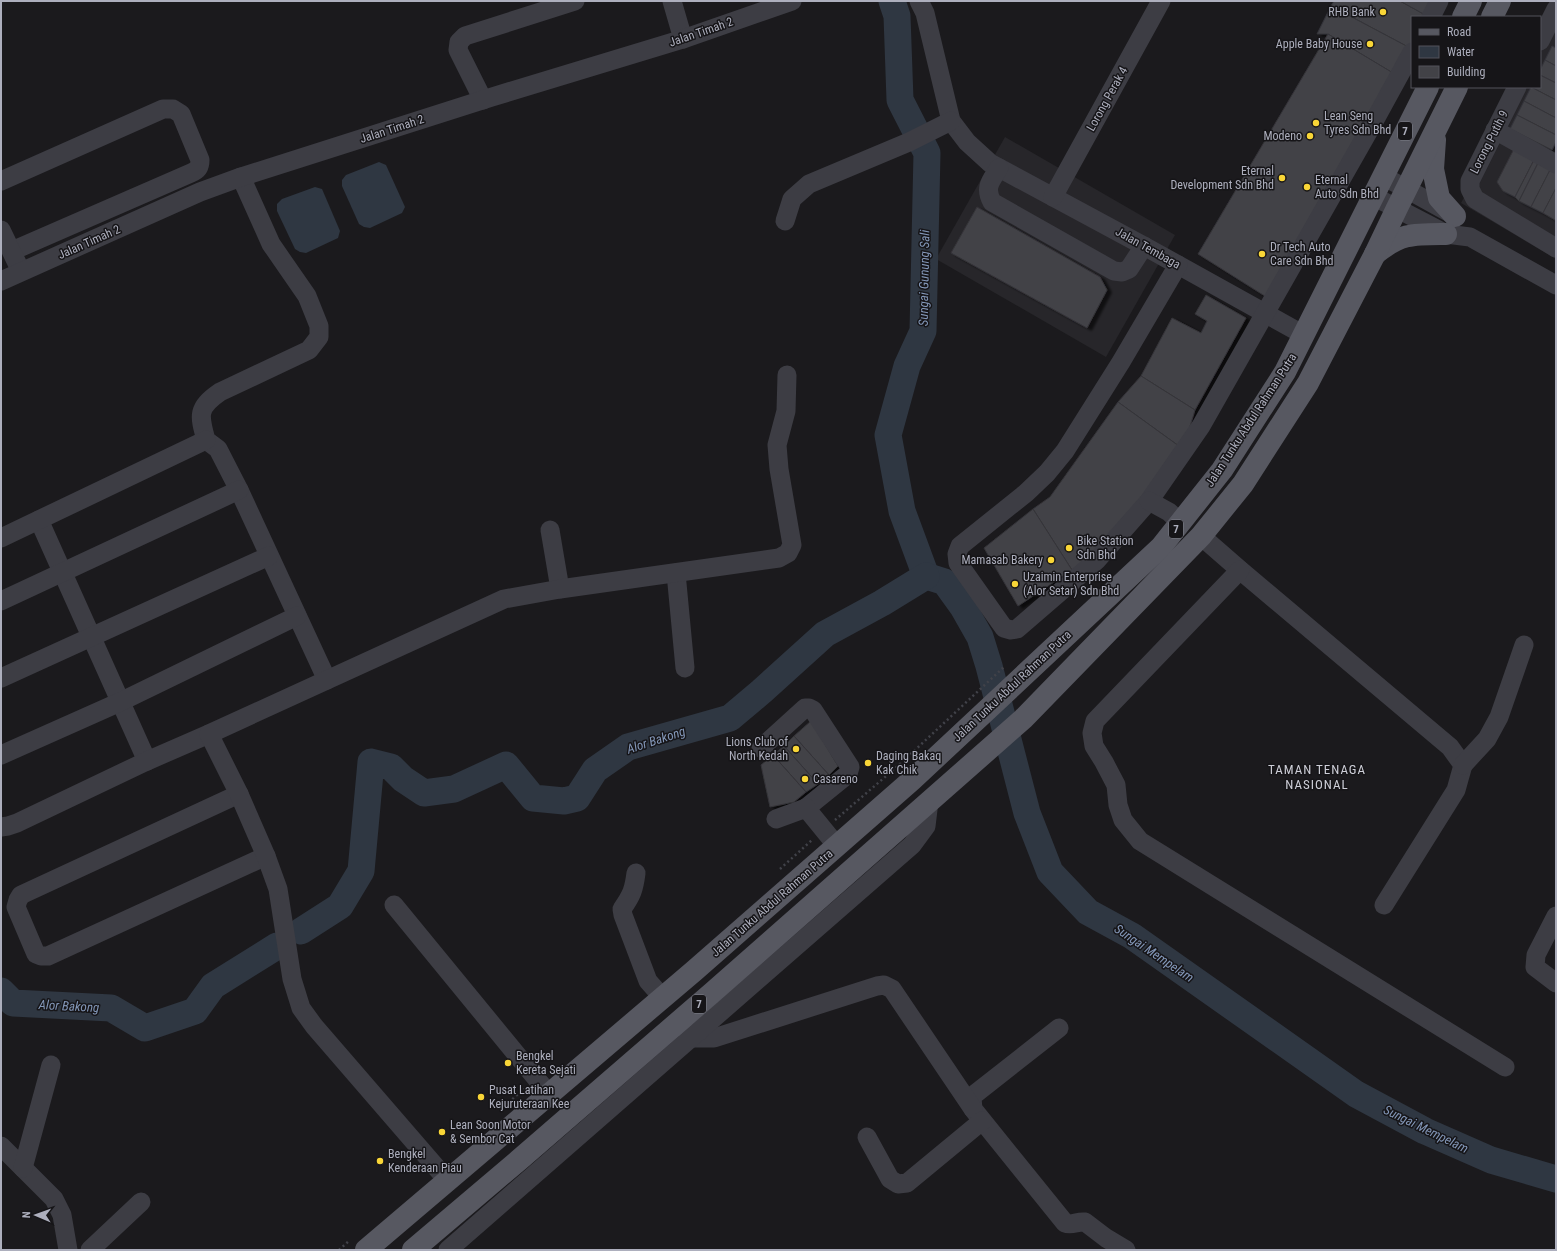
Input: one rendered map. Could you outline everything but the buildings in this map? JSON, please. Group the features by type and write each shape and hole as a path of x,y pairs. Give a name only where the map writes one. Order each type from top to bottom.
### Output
{"main road":[{"path":"1464,16 1471,1"},
{"path":"1492,16 1500,1"},
{"name":"Jalan Tunku Abdul Rahman Putra","path":"366,1250 663,998 912,780 1161,547 1222,470 1285,372 1427,88"},
{"name":"7","path":"413,1250 513,1165 685,1029 929,802 1022,719 1202,536 1243,484 1308,383 1375,254 1396,208 1456,88"},
{"path":"1375,254 1389,243 1404,236 1424,234 1450,225 1439,198 1433,169 1437,127"},
{"path":"1383,176 1387,192 1396,208"}],"street":[{"path":"482,100 458,50 459,42 465,36 575,1"},
{"path":"672,1 683,39"},
{"name":"Jalan Timah 2","path":"1,281 200,192 241,177 482,100 683,39 792,1"},
{"path":"785,221 792,199 809,184 909,142 951,121 925,13 918,1"},
{"name":"Lorong Perak 4","path":"1053,197 1161,1"},
{"path":"1541,39 1556,9"},
{"path":"1178,265 1121,362 1065,451 1047,473 1026,493 960,546 957,554 958,563 1004,628 1011,630 1018,629 1097,560 1149,501 1201,426 1411,54"},
{"name":"Lorong Putih 9","path":"1516,88 1470,181 1470,189 1475,199 1556,248"},
{"path":"1,181 163,109 173,109 181,114 200,160 200,166 197,170 191,173 12,251"},
{"name":"Jalan Tembaga","path":"951,121 967,142 994,166 1144,246 1304,336"},
{"path":"1495,130 1555,162"},
{"path":"994,166 987,194 992,202 1114,271 1122,272 1129,268 1144,246"},
{"path":"191,173 200,192"},
{"path":"1383,176 1406,188 1450,225 1556,285"},
{"path":"241,177 271,244 307,296 320,326 319,338 309,350 220,392 204,406 201,415 206,440 218,449 239,490 326,680"},
{"path":"1373,196 1396,208 1450,225"},
{"path":"1,230 22,272"},
{"path":"1,827 32,817 147,761 504,599 560,589 779,558 788,553 792,545 779,469 777,446 786,411 787,376"},
{"path":"1,538 206,440"},
{"path":"1,601 64,573 239,490"},
{"path":"1149,501 1169,512 1181,523"},
{"path":"40,520 64,573 90,637 147,761"},
{"path":"550,530 560,589"},
{"path":"1202,536 1240,570 1450,747 1463,765"},
{"path":"1,678 269,556"},
{"path":"1240,570 1095,721 1092,733 1094,746 1116,785 1118,805 1123,820 1140,841 1505,1067"},
{"path":"676,573 685,668"},
{"path":"1,755 120,702 297,616"},
{"path":"1384,905 1456,790 1463,765 1486,739 1499,717 1524,645"},
{"path":"761,748 805,708 809,708 813,710 850,767 848,774 806,808 776,819"},
{"path":"209,734 239,794 266,856 278,889 292,979 301,1008 314,1026 448,1180"},
{"path":"239,794 21,895 16,907 36,954 48,956 266,856"},
{"path":"806,808 837,846"},
{"path":"636,872 634,890 631,897 622,909 623,915 648,981 663,998"},
{"path":"394,905 549,1094"},
{"path":"1556,916 1536,955 1535,967 1556,983"},
{"path":"448,1250 685,1029 714,1038 884,985 892,989 977,1115 1065,1223 1069,1225 1085,1222 1126,1250"},
{"path":"977,1115 972,1098 975,1094 1059,1028"},
{"path":"23,1168 51,1066"},
{"path":"867,1137 890,1179 898,1184 907,1183 977,1115"},
{"path":"1,1146 54,1199 62,1215 68,1250"},
{"path":"90,1250 141,1202"}],"path":[{"path":"775,873 899,764 1006,665"}],"shaded area":[{"path":"1556,24 1556,259 1461,203 1522,88 1541,88 1541,52"},
{"path":"1005,137 1175,235 1106,357 936,259"}],"water":[{"path":"379,162 386,165 405,207 402,213 370,228 364,227 359,224 342,186 342,180 346,175"},
{"path":"315,187 322,189 340,231 338,238 306,253 300,252 295,249 277,211 277,204 282,199"}],"waterway":[{"name":"Sungai Gunung Sali","path":"892,1 897,16 900,100 927,153 923,331 907,366 888,435 902,511 926,576"},
{"name":"Sungai Mempelam","path":"926,576 945,582 963,607 980,637 989,666 1027,813 1050,872 1088,912 1132,936 1356,1094 1425,1131 1491,1160 1556,1179"},
{"name":"Alor Bakong","path":"301,931 340,906 361,871 371,762 391,767 403,779 424,793 454,789 506,765 533,798 564,801 577,798 595,770 628,747 730,718 825,634 882,603 926,576"},
{"name":"Alor Bakong","path":"1,991 13,1003 111,1008 145,1028 195,1011 213,986 277,946"}],"place":[{"name":"RHB Bank","path":"1383,12"},
{"name":"Apple Baby House","path":"1370,44"},
{"name":"Lean Seng Tyres Sdn Bhd","path":"1316,123"},
{"name":"Modeno","path":"1310,136"},
{"name":"Eternal Development Sdn Bhd","path":"1282,178"},
{"name":"Eternal Auto Sdn Bhd","path":"1307,187"},
{"name":"Dr Tech Auto Care Sdn Bhd","path":"1262,254"},
{"name":"Bike Station Sdn Bhd","path":"1069,548"},
{"name":"Mamasab Bakery","path":"1051,560"},
{"name":"Uzaimin Enterprise (Alor Setar) Sdn Bhd","path":"1015,584"},
{"name":"Lions Club of North Kedah","path":"796,749"},
{"name":"Daging Bakaq Kak Chik","path":"868,763"},
{"name":"Casareno","path":"805,779"},
{"name":"Bengkel Kereta Sejati","path":"508,1063"},
{"name":"Pusat Latihan Kejuruteraan Kee","path":"481,1097"},
{"name":"Lean Soon Motor & Sembor Cat","path":"442,1132"},
{"name":"Bengkel Kenderaan Piau","path":"380,1161"}],"district":[{"name":"TAMAN TENAGA NASIONAL","path":"1317,776"}]}
